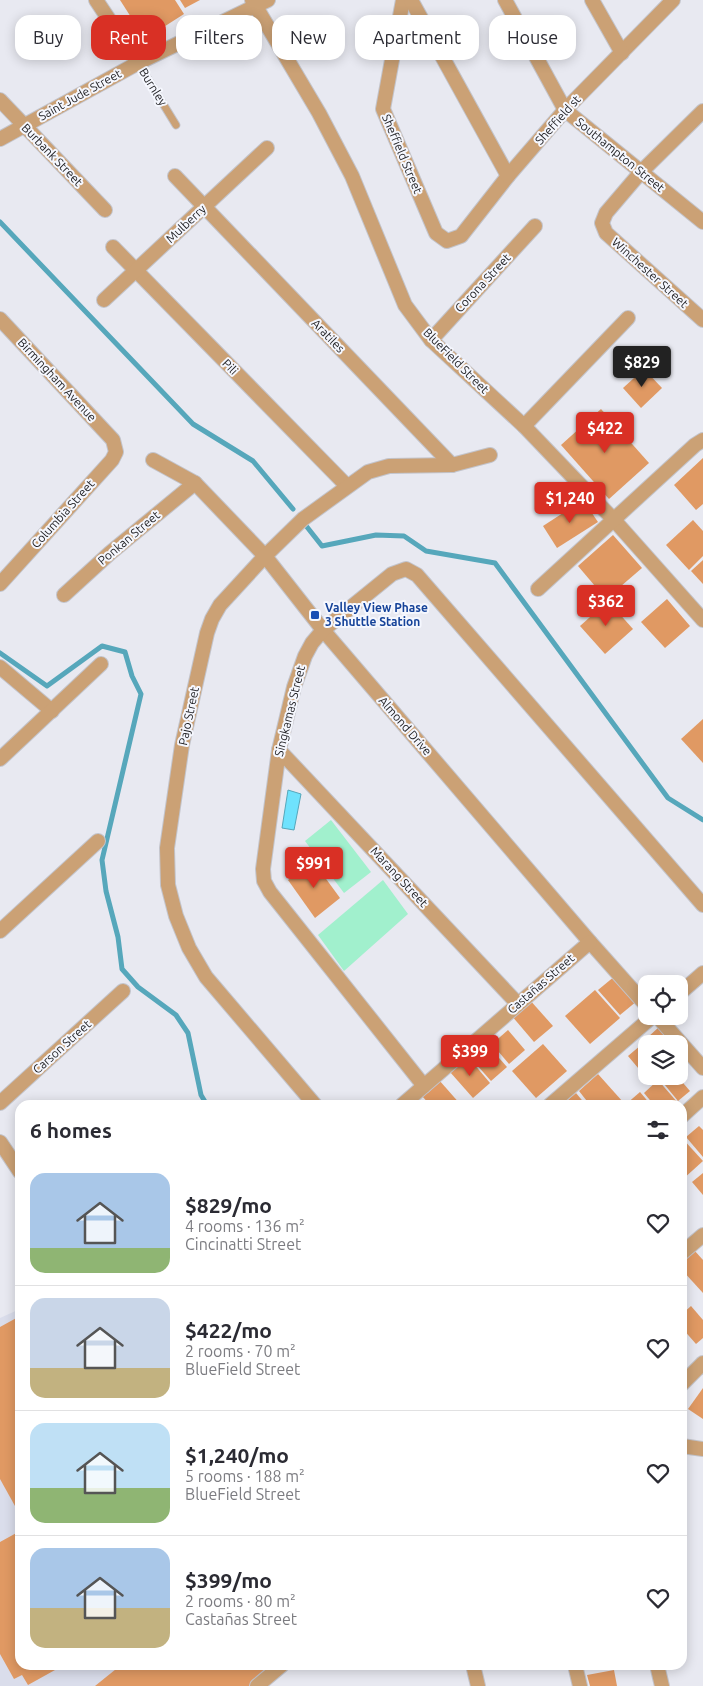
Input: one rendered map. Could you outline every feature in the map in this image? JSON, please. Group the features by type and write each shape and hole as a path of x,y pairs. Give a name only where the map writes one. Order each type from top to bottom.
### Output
{"street":[{"name":"Burnley","path":"96,0 138,63"},
{"name":"Sheffield Street","path":"404,0 383,109 436,233 447,241"},
{"path":"411,0 508,176"},
{"name":"Southampton Street","path":"505,0 565,110 703,222"},
{"path":"592,0 622,54"},
{"name":"Sheffield st","path":"447,241 461,236 508,176 565,110 673,0"},
{"name":"Saint Jude Street","path":"0,140 138,63 259,2"},
{"name":"BlueField Street","path":"259,2 352,176 405,305 431,340 524,426 614,520 703,620"},
{"name":"Burbank Street","path":"0,100 105,210"},
{"path":"641,172 703,112"},
{"name":"Mulberry","path":"104,300 267,148"},
{"name":"Winchester Street","path":"641,172 606,213 602,222 606,233 703,320"},
{"name":"Aratiles","path":"175,176 452,465"},
{"name":"Corona Street","path":"431,340 535,226"},
{"name":"Pili","path":"113,248 347,486"},
{"path":"524,426 628,318"},
{"name":"Birmingham Avenue","path":"0,319 113,440"},
{"name":"Columbia Street","path":"0,584 112,460 116,452 113,440"},
{"path":"538,589 703,440"},
{"name":"Pajo Street","path":"311,1100 206,977 189,948 176,916 168,885 167,848 182,745 207,633 220,605 265,556 303,519 368,472 389,466 452,465 490,455"},
{"name":"Almond Drive","path":"153,460 195,483 265,556 323,630 638,996"},
{"name":"Ponkan Street","path":"64,595 110,553 195,483"},
{"name":"Singkamas Street","path":"424,1086 270,892 264,881 263,868 279,750 294,687 305,656 312,643 323,630 392,574 406,569 417,575 703,905"},
{"path":"0,760 101,664"},
{"path":"0,667 52,711"},
{"name":"Marang Street","path":"279,750 518,1004"},
{"path":"0,931 98,841"},
{"name":"Castañas Street","path":"408,1100 590,942"},
{"path":"688,986 703,973"},
{"name":"Carson Street","path":"0,1103 123,991"},
{"path":"556,1100 644,1025"},
{"path":"663,1025 703,1068"},
{"path":"687,1111 703,1097"},
{"path":"0,1142 15,1164"},
{"path":"687,1249 703,1235"},
{"path":"687,1379 703,1363"},
{"path":"687,1447 703,1449"},
{"path":"257,1686 276,1670"},
{"path":"474,1670 478,1686"},
{"path":"576,1670 580,1686"},
{"path":"658,1670 662,1686"}],"lane":[{"name":"Burnley","path":"138,63 176,124"}],"shaded area":[{"path":"15,1311 15,1670 269,1670 260,1686 0,1686 0,1318"}],"green space":[{"path":"331,820 371,872 344,893 305,841"},
{"path":"383,880 408,914 344,971 318,935"}],"water":[{"path":"288,790 301,794 294,830 282,828"}],"building":[{"path":"120,0 175,0 184,14 176,15 176,19 166,26 166,15 130,15"},
{"path":"180,0 200,0 185,8"},
{"path":"644,369 662,388 641,408 623,388"},
{"path":"601,409 649,463 609,499 561,445"},
{"path":"703,458 703,504 696,510 674,485"},
{"path":"583,500 598,522 557,548 543,526"},
{"path":"693,520 703,531 703,556 689,570 666,545"},
{"path":"613,535 642,568 606,599 578,566"},
{"path":"703,560 703,584 691,571"},
{"path":"667,599 690,626 665,648 641,622"},
{"path":"608,601 633,629 605,654 580,626"},
{"path":"703,719 703,763 681,739"},
{"path":"313,861 340,898 315,918 288,880"},
{"path":"615,976 637,1001 620,1015 598,990"},
{"path":"595,990 620,1018 590,1044 565,1016"},
{"path":"529,999 553,1026 534,1042 511,1015"},
{"path":"660,1026 668,1035 650,1035"},
{"path":"508,1030 525,1050 509,1064 492,1044"},
{"path":"485,1042 507,1067 491,1081 469,1056"},
{"path":"543,1044 567,1071 536,1098 512,1071"},
{"path":"638,1048 638,1068 628,1056"},
{"path":"468,1057 490,1083 473,1098 450,1072"},
{"path":"598,1074 621,1100 586,1100 579,1091"},
{"path":"439,1080 457,1100 426,1100 422,1096"},
{"path":"653,1085 662,1085 675,1100 650,1100 644,1093"},
{"path":"665,1085 685,1085 690,1091 677,1100"},
{"path":"640,1092 647,1100 631,1100"},
{"path":"576,1093 582,1100 568,1100"},
{"path":"699,1126 703,1130 703,1157 687,1138"},
{"path":"687,1143 703,1161 687,1175"},
{"path":"703,1173 703,1195 692,1182"},
{"path":"694,1250 703,1260 703,1293 687,1275 687,1256"},
{"path":"691,1306 703,1320 703,1338 696,1344 687,1334 687,1310"},
{"path":"15,1319 15,1506 0,1479 0,1327"},
{"path":"703,1388 703,1419 688,1409"},
{"path":"15,1534 15,1670 55,1670 28,1685 22,1675 14,1679 0,1654 0,1542"},
{"path":"115,1670 273,1671 254,1686 95,1686"},
{"path":"614,1670 617,1686 590,1686 587,1675"}],"waterway":[{"path":"0,222 193,424 253,461 293,509"},
{"path":"307,527 322,546 376,535 404,536 426,551 495,563 668,798 703,820"},
{"path":"0,653 47,686 102,646 125,652 132,676 141,694 102,860 106,891 118,937 122,969 138,987 176,1015 188,1033 201,1095 204,1100"}],"place":[{"name":"Valley View Phase 3 Shuttle Station","path":"315,615"}]}
